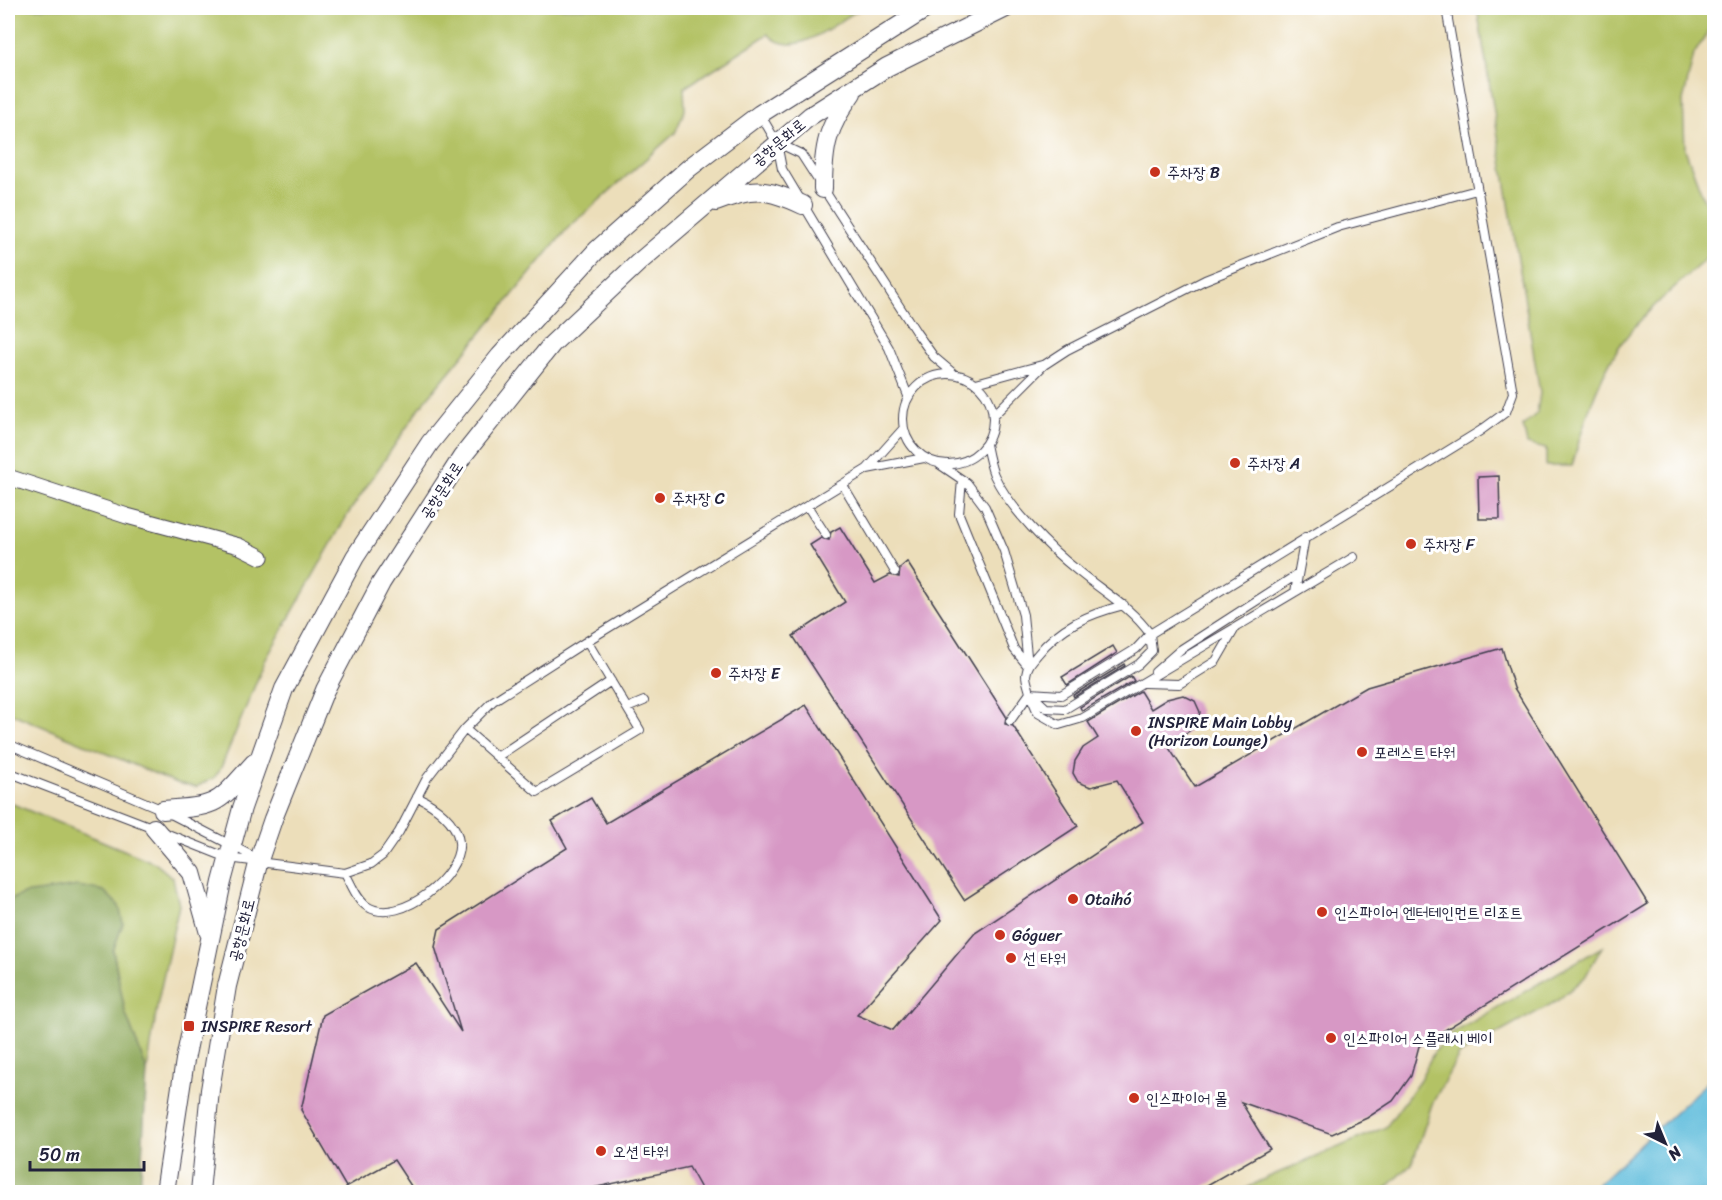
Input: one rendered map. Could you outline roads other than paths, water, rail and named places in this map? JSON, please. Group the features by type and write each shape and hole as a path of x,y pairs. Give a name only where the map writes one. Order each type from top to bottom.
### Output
{"street":[{"name":"공항문화로","path":"165,1192 185,1060 210,938 242,808 284,689 355,557 430,443 500,356 597,250 689,168 760,114 927,8"},
{"name":"공항문화로","path":"200,1192 210,1090 227,986 259,860 325,690 381,583 462,457 552,344 638,262 777,143 810,116 887,67 1006,8"},
{"path":"823,189 826,140 838,112 856,86"},
{"path":"700,209 741,192 760,190 780,194 803,205"},
{"path":"8,477 127,516 239,546 261,557"},
{"path":"163,810 204,807 220,800 261,755"},
{"path":"154,828 192,873 210,938"}],"lane":[{"path":"1030,693 1060,695 1136,649 1150,634 1480,431 1506,412 1513,393 1446,8"},
{"path":"760,114 777,143 782,169 889,348 908,396"},
{"path":"777,143 801,154 934,357 953,374 976,383 991,404 992,431 986,444 965,461 951,464 938,463 924,458 911,446 903,429 902,418 908,396 927,378 953,374"},
{"path":"993,416 1044,365 1067,350 1205,280 1338,227 1477,190"},
{"path":"976,383 1044,365"},
{"path":"8,772 154,828 259,860 345,873 371,864 383,855 399,832 427,778 465,729 493,701 587,640 843,485 867,469 903,429"},
{"path":"986,444 994,475 1045,541 1077,571 1139,618 1150,634 1152,651 1138,664 1065,709 1046,708 1030,693"},
{"path":"867,469 924,458"},
{"path":"938,463 962,480 985,507 1004,551 1023,615 1028,666 1026,676 1030,693 1038,713 1059,725 1083,718 1354,557"},
{"path":"962,480 959,514 1014,648 1028,666"},
{"path":"843,485 895,572"},
{"path":"808,507 826,535"},
{"path":"1295,592 1305,537"},
{"path":"1143,683 1180,650 1298,574"},
{"path":"1028,666 1045,645 1065,628 1090,614 1124,605"},
{"path":"1143,683 1179,684 1216,661 1234,628"},
{"path":"465,729 537,792 640,730 587,640"},
{"path":"497,757 611,681"},
{"path":"1010,721 1030,693"},
{"path":"627,708 644,701"},
{"path":"8,744 163,810 230,851 259,860"},
{"path":"345,873 366,906 384,914 405,908 425,896 443,878 457,856 460,843 455,829 448,820 432,804 417,797"}],"water":[{"path":"1714,1076 1714,1192 1589,1192"}],"place":[{"name":"주차장 B","path":"1155,172"},
{"name":"주차장 A","path":"1235,463"},
{"name":"주차장 C","path":"660,498"},
{"name":"주차장 F","path":"1411,544"},
{"name":"주차장 E","path":"716,673"},
{"name":"INSPIRE Main Lobby (Horizon Lounge)","path":"1136,731"},
{"name":"포레스트 타워","path":"1362,752"},
{"name":"Otaihó","path":"1073,899"},
{"name":"인스파이어 엔터테인먼트 리조트","path":"1322,912"},
{"name":"Góguer","path":"1000,935"},
{"name":"선 타워","path":"1011,958"},
{"name":"INSPIRE Resort","path":"189,1026"},
{"name":"인스파이어 스플래시 베이","path":"1331,1038"},
{"name":"인스파이어 몰","path":"1134,1098"},
{"name":"오션 타워","path":"601,1151"}]}
